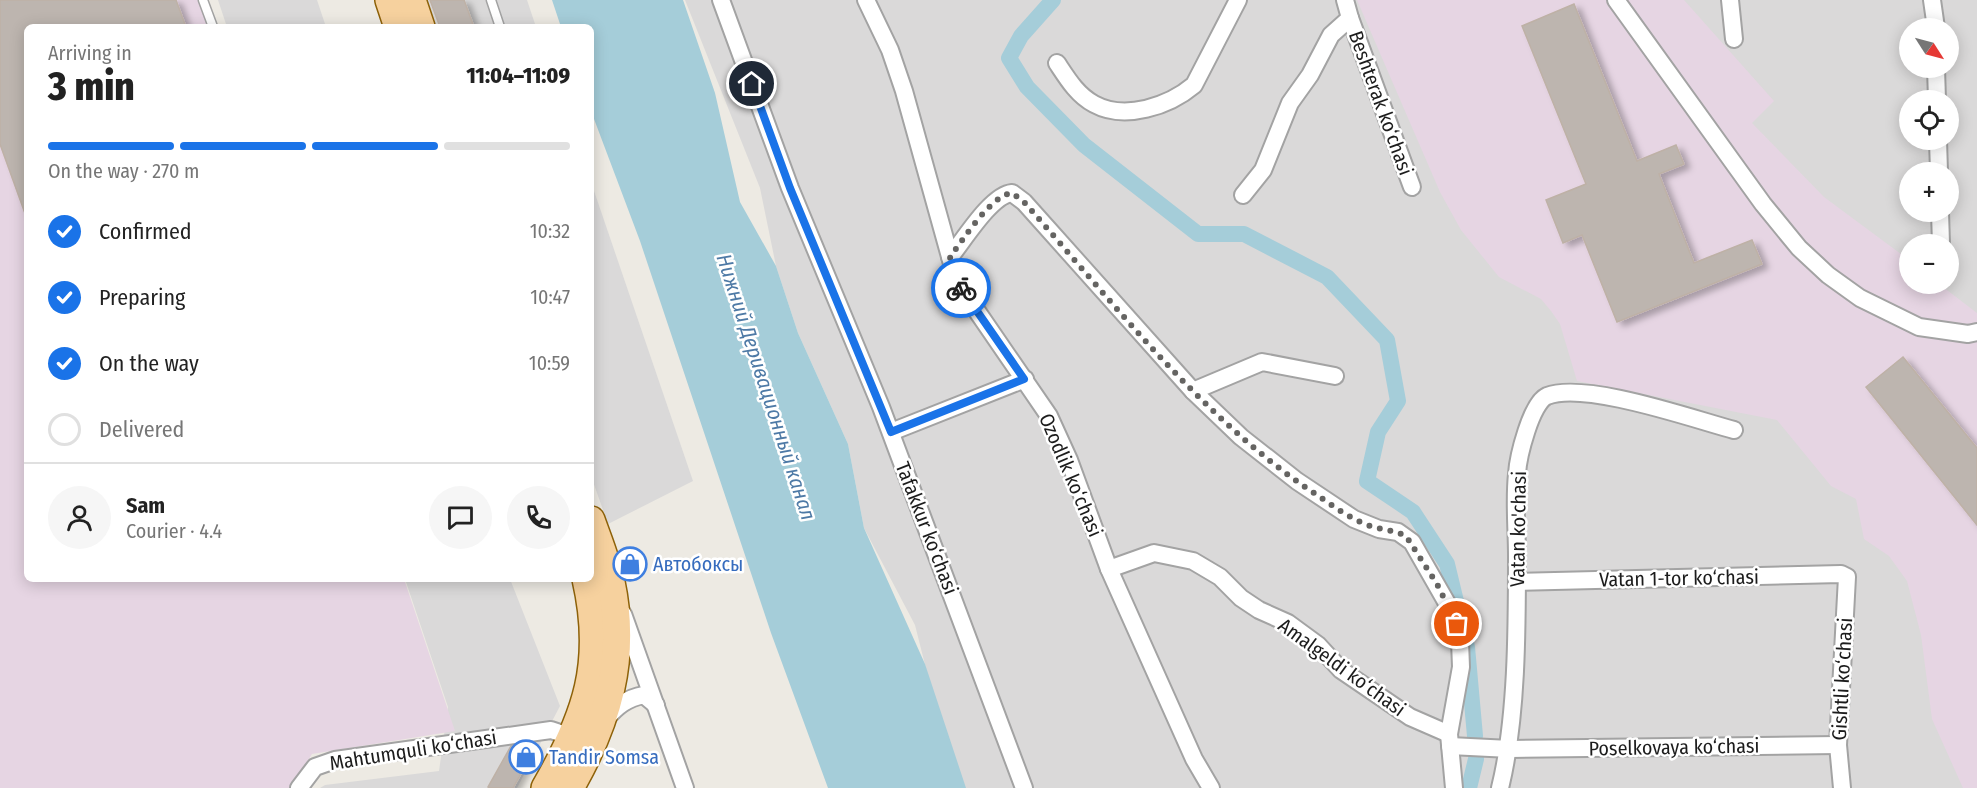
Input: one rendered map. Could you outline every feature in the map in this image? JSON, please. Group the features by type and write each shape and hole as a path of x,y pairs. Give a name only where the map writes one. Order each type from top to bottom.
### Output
{"main road":[{"path":"389,0 397,24"},
{"path":"412,0 420,24"},
{"path":"570,788 601,726 617,655 617,619 599,579 594,542"},
{"path":"545,788 572,738 588,689 594,657 593,609 599,579"}],"street":[{"name":"Tafakkur ko‘chasi","path":"722,0 790,188 891,432 1024,788"},
{"name":"Ozodlik ko‘chasi","path":"866,0 890,50 904,91 957,282 1049,416 1069,460 1109,569 1194,759 1211,788"},
{"path":"1057,63 1076,90 1095,105 1119,112 1160,104 1184,93 1194,85 1238,0"},
{"name":"Beshterak ko‘chasi","path":"1345,0 1412,188"},
{"path":"1616,0 1763,204 1799,248 1828,275 1860,298 1919,327 1968,334 1977,332"},
{"path":"1730,0 1734,39"},
{"path":"1932,0 1935,18"},
{"name":"Beshterak ko‘chasi","path":"1243,195 1263,170 1290,103 1310,75 1331,35 1350,18"},
{"path":"950,257 986,211 1004,194 1012,193 1024,202 1193,391 1250,444 1325,500 1364,524 1398,532 1413,542 1452,612 1460,641 1461,666 1449,740 1454,788"},
{"path":"1193,391 1262,362 1335,376"},
{"path":"891,432 1024,379"},
{"name":"Vatan ko'chasi","path":"1500,788 1510,749 1517,582 1517,473 1536,405 1545,397 1556,394 1596,394 1734,430"},
{"name":"Amalgeldi ko‘chasi","path":"1109,569 1154,553 1193,561 1220,577 1241,598 1259,610 1288,623 1318,645 1341,670 1410,717 1449,740"},
{"name":"Vatan 1-tor ko‘chasi","path":"1517,582 1842,574"},
{"name":"Gishtli ko‘chasi","path":"1842,574 1847,577 1848,583 1838,745 1842,788"},
{"path":"599,579 656,705 685,788"},
{"path":"601,726 615,708 632,697 644,695 656,705"},
{"name":"Mahtumquli ko‘chasi","path":"299,788 315,767 335,760 551,730 572,738"},
{"name":"Poselkovaya ko‘chasi","path":"1449,740 1510,749 1838,745"}],"lane":[{"path":"203,0 212,24"},
{"path":"490,0 499,24"}],"shaded area":[{"path":"0,0 206,0 214,24 24,24 24,582 405,582 455,731 312,754 291,788 0,788"},
{"path":"218,0 317,0 325,24 226,24"},
{"path":"423,0 527,0 535,24 432,24"},
{"path":"685,0 1977,0 1977,788 962,788 944,740 915,625 864,528 848,444 798,333 776,266 760,188"},
{"path":"1357,0 1684,0 1774,101 1752,123 1824,197 1899,253 1899,294 1952,294 1977,313 1977,788 1963,788 1932,719 1921,635 1907,581 1889,556 1864,539 1856,499 1831,486 1777,420 1577,381 1560,324 1551,311 1541,299 1499,277 1461,230 1440,192"},
{"path":"594,191 693,481 608,524 594,484"},
{"path":"406,582 511,582 560,706 517,788 320,788 325,785 439,771 448,707"}],"water":[{"name":"Нижний Деривационный канал","path":"552,0 683,0 715,93 740,202 776,266 798,333 848,444 864,528 925,664 966,788 828,788 771,633 640,241 594,119 594,24 560,24"}],"building":[{"path":"0,0 176,0 185,24 24,24 24,211 0,144"},
{"path":"430,0 464,0 473,24 439,24"},
{"path":"1574,4 1637,161 1676,145 1684,164 1659,174 1694,263 1752,240 1762,264 1617,322 1582,235 1563,243 1546,200 1586,184 1522,26"},
{"path":"1903,357 1977,448 1977,525 1866,387"},
{"path":"516,737 535,748 513,788 488,787"}],"waterway":[{"path":"1053,0 1021,36 1009,58 1027,87 1084,145 1198,234 1244,234 1327,277 1387,340 1398,401 1378,432 1367,481 1413,512 1447,564 1467,647 1475,736"},
{"path":"1469,788 1476,759"}],"way so far":[{"path":"961,288 952,270 950,257 986,211 1004,194 1012,193 1024,202 1193,391 1241,437 1297,481 1354,519 1379,529 1398,532 1413,542 1457,624"}],"place":[{"name":"Автобоксы","path":"630,564"},
{"name":"Tandir Somsa","path":"526,757"}],"route":[{"path":"752,84 790,188 891,432 1024,379 961,288"}]}
